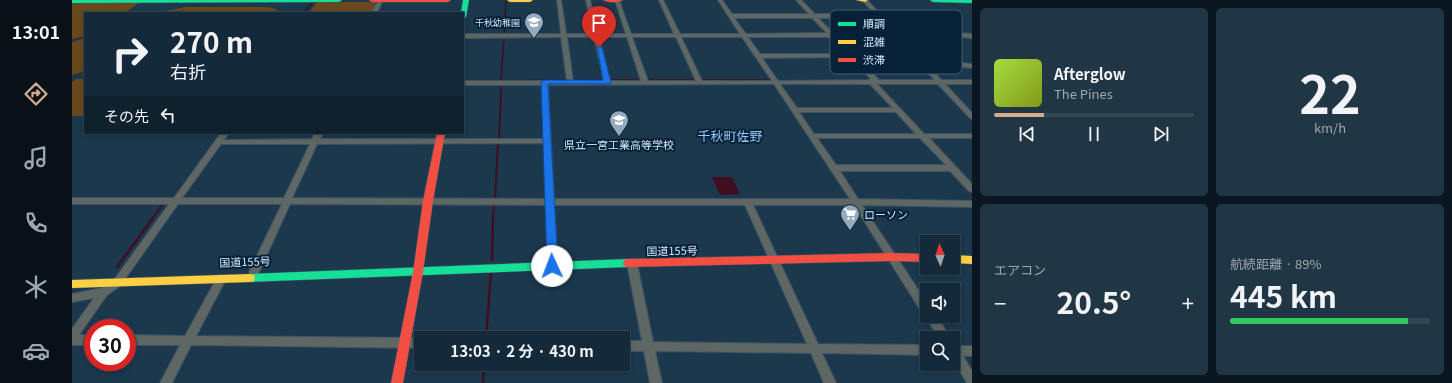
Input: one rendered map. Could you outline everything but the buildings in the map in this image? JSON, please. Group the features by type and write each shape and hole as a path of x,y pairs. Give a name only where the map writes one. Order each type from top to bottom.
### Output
{"main road":[{"path":"72,1 339,0"},
{"path":"372,0 448,0"},
{"path":"464,12 466,0"},
{"path":"510,0 530,0"},
{"path":"606,0 618,0"},
{"path":"859,0 864,0"},
{"path":"933,0 972,1"},
{"path":"397,383 418,272 428,201 440,137"},
{"name":"国道155号","path":"72,277 120,280 221,279 632,263 892,257 920,258"},
{"path":"960,259 972,260"},
{"name":"国道155号","path":"72,284 254,272 393,268 418,272"}],"street":[{"path":"375,12 381,0"},
{"path":"559,0 570,82"},
{"path":"588,0 608,82"},
{"path":"618,0 645,82"},
{"path":"661,0 700,82"},
{"path":"720,0 834,168 920,300"},
{"path":"798,0 830,34"},
{"path":"864,0 873,10"},
{"path":"730,16 830,16"},
{"path":"962,35 972,36"},
{"path":"464,36 830,36"},
{"path":"757,56 830,55"},
{"path":"962,65 972,66"},
{"path":"868,74 898,110 972,189"},
{"path":"932,74 971,115"},
{"path":"545,82 552,266"},
{"path":"464,83 972,82"},
{"path":"795,110 898,110"},
{"path":"84,339 72,338 104,292 120,280 223,134"},
{"path":"254,272 319,134"},
{"path":"812,136 972,136"},
{"path":"218,142 315,142 440,137 548,141"},
{"path":"834,168 952,168"},
{"path":"72,201 855,202 972,204"},
{"path":"748,202 830,383"},
{"path":"632,263 656,383"},
{"path":"166,383 221,279"},
{"path":"72,298 104,292"},
{"path":"136,340 414,343"},
{"path":"630,346 920,350"},
{"path":"960,350 972,351"},
{"path":"960,361 972,381"}],"shaded area":[{"path":"72,2 140,2 126,12 84,12 84,36 72,39"},
{"path":"317,2 378,2 373,12 310,12"},
{"path":"185,7 263,7 273,8 282,12 161,12"},
{"path":"84,38 84,71 72,75 72,42"},
{"path":"76,79 84,79 84,116 72,116 72,82"},
{"path":"712,177 732,177 740,194 720,195"}],"waterway":[{"path":"504,34 506,1"},
{"path":"305,12 312,3"},
{"path":"501,81 504,37"},
{"path":"508,81 565,80"},
{"path":"573,80 604,80"},
{"path":"610,80 641,80"},
{"path":"647,80 696,80"},
{"path":"702,80 770,80"},
{"path":"501,84 501,94"},
{"path":"499,139 501,94"},
{"path":"495,199 498,143"},
{"path":"152,219 163,204"},
{"path":"493,219 494,204"},
{"path":"117,267 153,218"},
{"path":"492,260 493,218"},
{"path":"487,331 491,273"},
{"path":"483,383 484,371"}],"traffic: fast":[{"path":"72,1 339,0"},
{"path":"464,12 466,0"},
{"path":"933,0 972,1"},
{"path":"250,278 628,263"}],"traffic: slow":[{"path":"510,0 530,0"},
{"path":"859,0 865,0"},
{"path":"960,259 972,260"},
{"path":"72,284 250,278"}],"traffic: jam":[{"path":"372,0 448,0"},
{"path":"606,0 620,0"},
{"path":"397,383 418,272 428,201 441,134"},
{"path":"628,263 892,257 920,258"}],"place":[{"name":"千秋幼稚園","path":"534,39"},
{"name":"県立一宮工業高等学校","path":"619,137"},
{"name":"ローソン","path":"850,231"}],"district":[{"name":"千秋町佐野","path":"730,135"}],"route":[{"path":"552,266 545,82 608,82 599,47"}]}
